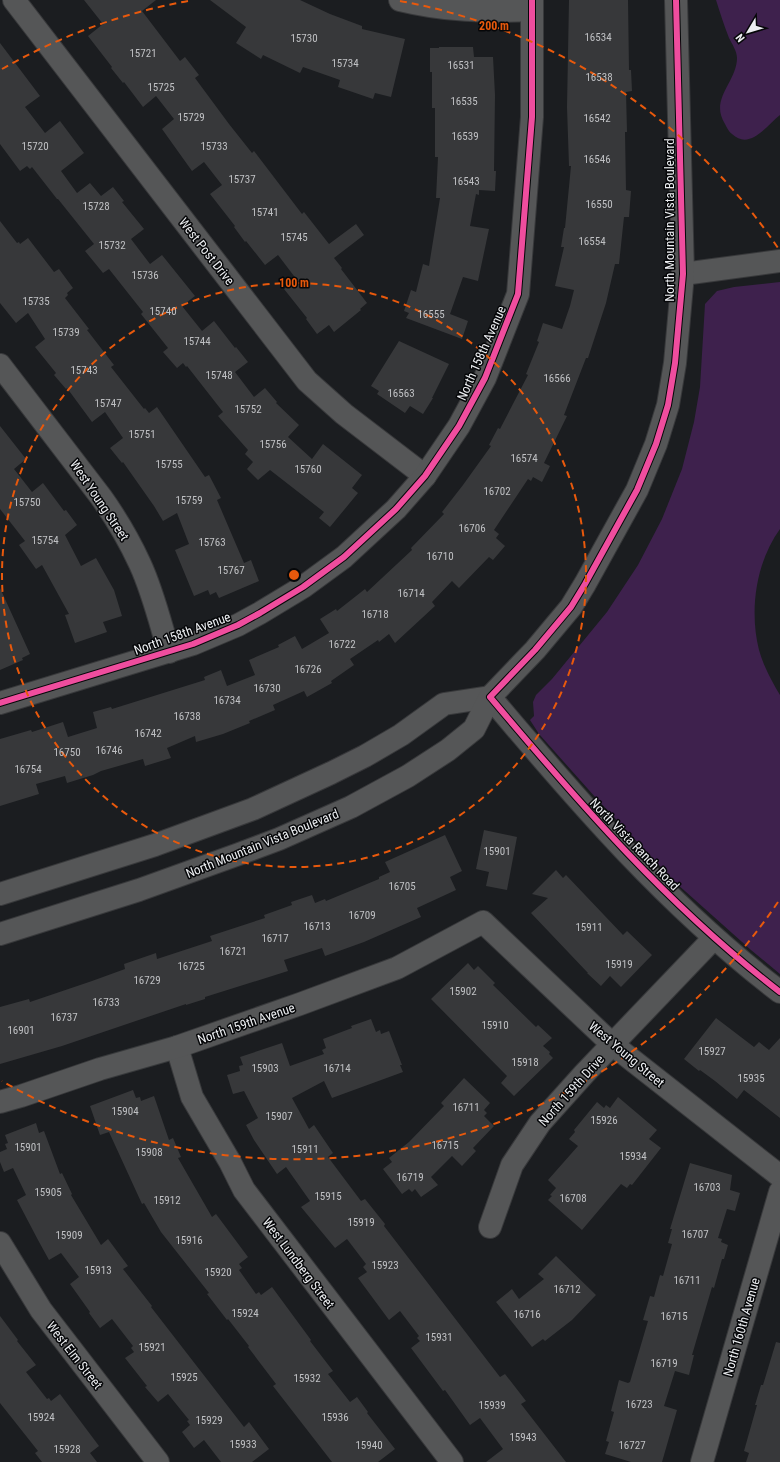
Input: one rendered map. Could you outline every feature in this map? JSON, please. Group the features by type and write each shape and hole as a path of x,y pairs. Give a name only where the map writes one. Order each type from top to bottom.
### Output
{"street":[{"name":"West Post Drive","path":"14,0 303,375 319,392 340,410 425,476"},
{"path":"400,0 450,10 493,11 532,5"},
{"name":"North Mountain Vista Boulevard","path":"0,934 199,869 279,839 351,807 408,776 448,750 474,729 490,697 535,650 571,607 612,537 637,490 656,444 668,405 675,363 682,274 676,0"},
{"name":"North 158th Avenue","path":"0,703 169,652 238,625 303,587 344,557 396,509 425,476 459,426 485,378 518,294 532,117 532,5"},
{"path":"682,274 780,261"},
{"name":"West Young Street","path":"0,365 101,497 129,541 157,610 169,652"},
{"path":"0,894 155,845 253,809 365,756 401,735 444,704 490,697"},
{"name":"North Vista Ranch Road","path":"490,697 565,786 628,855 714,938 780,992"},
{"name":"West Young Street","path":"483,922 613,1045 780,1176"},
{"name":"North 159th Avenue","path":"0,1102 100,1069 177,1046 300,1004 397,968 483,922"},
{"name":"North 159th Drive","path":"490,1226 512,1164 540,1123 714,938"},
{"name":"West Lundberg Street","path":"177,1046 192,1097 230,1162 244,1190 452,1462"},
{"name":"North 160th Avenue","path":"702,1462 780,1192"},
{"name":"West Elm Street","path":"0,1243 41,1310 158,1462"}],"shaded area":[{"path":"716,0 780,0 780,115 758,135 745,140 730,132 721,115 720,107 722,98 736,67 737,55 729,38"},
{"path":"780,282 780,529 765,556 760,571 755,603 755,619 759,650 768,673 780,695 780,974 676,883 596,798 539,734 530,720 534,716 533,702 536,695 552,679 607,612 638,565 662,519 682,469 694,422 700,387 705,304 717,291 734,287"}],"building":[{"path":"84,0 156,0 142,11 180,61 185,57 199,75 195,78 229,124 252,153 254,151 302,214 304,212 329,244 356,224 364,235 334,258 367,303 360,309 361,310 334,332 329,325 317,334 306,319 307,318 284,289 297,280 278,255 265,265 246,241 245,242 234,227 235,226 210,194 222,185 204,162 192,171 162,129 174,119 156,96 143,107 111,68 112,67 88,36 103,24"},
{"path":"210,0 300,0 330,14 362,26 362,29 405,39 391,97 375,93 373,99 338,87 340,80 303,67 300,73 263,55 261,59 236,43 246,27"},
{"path":"569,0 628,0 629,70 631,70 632,91 626,92 627,132 625,132 626,190 631,191 629,217 624,217 619,264 615,264 606,303 588,358 586,358 564,415 567,416 544,463 550,466 542,482 533,477 531,481 528,479 494,530 499,534 496,538 505,546 493,560 489,557 459,588 452,581 432,602 435,606 395,643 389,634 379,642 378,640 350,659 354,665 331,681 332,683 307,697 304,691 273,705 275,710 249,721 250,723 223,734 196,742 195,736 167,748 171,758 145,766 143,759 101,771 67,783 65,776 36,784 39,794 0,806 0,739 31,730 32,732 63,722 68,737 97,728 93,712 111,707 112,709 205,680 204,677 221,670 227,686 255,675 249,660 279,647 278,645 295,636 302,649 329,633 320,619 336,609 337,611 365,589 367,592 412,550 411,548 444,514 442,512 491,446 489,445 498,428 500,429 528,375 526,374 539,342 537,341 543,323 562,329 574,290 555,286 564,247 561,247 565,228 571,166 569,166 567,107"},
{"path":"0,43 40,96 25,107 45,133 60,121 84,153 61,171 77,193 90,183 101,196 113,187 124,201 122,202 144,229 131,239 150,264 162,255 195,296 182,306 202,331 214,321 248,362 235,372 254,397 265,388 277,402 276,403 299,425 288,437 312,459 323,444 362,475 352,488 358,493 330,527 319,518 324,512 270,470 258,480 247,469 253,462 245,454 248,450 218,416 223,412 187,366 186,367 183,363 177,368 163,352 168,348 141,314 143,312 109,269 103,273 85,251 94,244 32,167 30,169 27,166 20,171 0,144"},
{"path":"473,47 474,57 493,57 495,95 495,191 479,190 479,195 476,194 470,226 489,229 478,281 463,277 450,314 468,321 462,339 406,318 409,313 404,311 411,290 416,292 423,264 429,266 440,198 436,198 438,157 435,157 435,108 432,108 432,72 430,72 430,48"},
{"path":"0,221 17,243 19,242 20,244 28,238 54,272 59,269 73,288 67,293 68,295 65,298 114,365 111,367 144,409 145,408 149,413 157,407 205,477 209,475 221,498 217,500 244,563 251,560 259,581 219,598 216,592 210,595 208,590 194,596 175,550 189,544 177,513 163,521 123,462 122,463 110,448 123,438 105,412 92,422 67,388 66,389 54,375 56,373 35,347 45,339 28,313 16,323 0,303"},
{"path":"399,341 449,364 433,398 423,414 410,406 405,413 377,394 379,391 371,386"},
{"path":"0,426 26,459 14,469 32,492 43,483 64,511 66,510 77,525 65,535 81,566 96,558 114,590 122,616 103,622 107,632 75,643 65,615 69,614 42,565 36,569 19,545 25,541 0,509"},
{"path":"0,588 30,654 22,658 23,660 0,670"},
{"path":"484,830 517,837 507,890 486,886 489,872 476,869"},
{"path":"445,835 462,871 450,877 456,890 417,908 421,917 364,942 325,956 322,948 284,960 288,971 205,997 205,999 62,1046 0,1064 0,1007 29,999 30,1002 92,981 125,969 124,964 156,953 157,959 212,941 210,936 265,918 264,915 292,905 291,902 312,895 315,903 325,899 326,901 379,879 379,877 390,872 385,862"},
{"path":"556,870 563,878 566,875 623,935 627,931 652,955 621,987 610,976 601,986 531,913 548,898 532,894"},
{"path":"468,963 474,970 478,966 495,983 493,985 536,1027 538,1025 552,1038 543,1046 550,1052 549,1054 553,1058 514,1096 501,1083 507,1076 431,999"},
{"path":"716,1018 754,1047 759,1042 769,1050 780,1038 780,1118 744,1090 737,1099 684,1059"},
{"path":"371,1019 376,1032 380,1030 381,1034 389,1031 402,1065 400,1065 403,1072 332,1098 324,1081 292,1098 309,1129 314,1125 333,1153 328,1157 361,1201 365,1199 385,1224 384,1226 500,1377 505,1374 526,1401 521,1404 566,1462 486,1462 503,1449 480,1418 470,1425 445,1390 443,1391 411,1348 420,1341 417,1338 419,1336 400,1311 389,1320 358,1278 367,1272 363,1267 366,1264 347,1239 335,1248 301,1207 310,1201 286,1167 277,1174 254,1140 246,1125 258,1118 244,1091 233,1094 227,1075 240,1071 239,1066 243,1065 240,1057 282,1043 290,1066 324,1054 322,1050 326,1048 323,1039 352,1028 351,1026"},
{"path":"464,1078 490,1103 484,1110 487,1113 484,1116 494,1126 473,1148 476,1151 462,1166 452,1156 431,1177 438,1185 421,1197 415,1189 412,1192 409,1189 402,1194 383,1169 392,1162 389,1158 409,1142 444,1106 441,1103"},
{"path":"133,1090 136,1098 140,1097 141,1101 154,1096 169,1140 173,1138 181,1157 178,1158 212,1217 216,1214 248,1257 239,1264 242,1268 239,1270 256,1294 259,1292 261,1295 272,1287 333,1371 328,1374 350,1402 357,1397 368,1412 367,1413 395,1449 378,1462 332,1462 273,1386 276,1384 248,1347 249,1346 207,1294 209,1293 161,1232 144,1203 142,1204 109,1132 100,1135 90,1106"},
{"path":"618,1097 657,1130 649,1139 661,1148 632,1185 630,1184 627,1188 621,1184 582,1230 548,1200 556,1188 548,1180 578,1146 569,1139 575,1132 574,1130 597,1102 604,1108 606,1105 610,1108"},
{"path":"36,1123 39,1133 44,1131 60,1174 62,1173 72,1194 71,1195 101,1245 108,1239 128,1266 123,1269 152,1306 151,1307 244,1427 249,1422 269,1449 252,1462 221,1462 204,1440 194,1448 182,1432 190,1425 187,1421 189,1420 168,1394 158,1402 145,1387 147,1386 125,1358 134,1352 131,1348 133,1346 112,1319 100,1328 70,1284 79,1277 61,1253 49,1260 17,1200 26,1195 13,1168 4,1172 0,1162 0,1152 7,1149 5,1144 8,1143 5,1135"},
{"path":"690,1163 732,1175 730,1190 740,1193 735,1211 727,1209 718,1238 722,1239 721,1242 728,1245 724,1259 722,1259 714,1288 712,1287 692,1355 694,1355 689,1375 675,1371 664,1406 677,1410 662,1462 631,1462 605,1454 609,1442 606,1441 614,1412 611,1411 619,1380 628,1383 630,1382 648,1321 643,1320 650,1296 654,1297 660,1275 663,1276 672,1244 668,1243 672,1229 670,1229"},
{"path":"556,1256 596,1295 572,1320 545,1341 543,1339 532,1347 496,1302 512,1289 519,1299 544,1279 538,1274"},
{"path":"0,1316 36,1365 26,1372 47,1399 49,1398 51,1401 60,1394 99,1446 90,1453 97,1462 42,1462 35,1453 38,1451 0,1403"},
{"path":"776,1342 780,1343 780,1462 746,1462 749,1453 744,1451 757,1405 755,1405 761,1385 763,1385"}],"cycle path":[{"path":"0,703 193,644 238,625 303,587 344,557 396,509 425,476 459,426 485,378 518,294 532,117 532,0"},
{"path":"676,0 683,274 675,363 668,405 656,444 637,490 571,607 535,650 490,697 592,815 663,889 700,925 780,992"}]}
